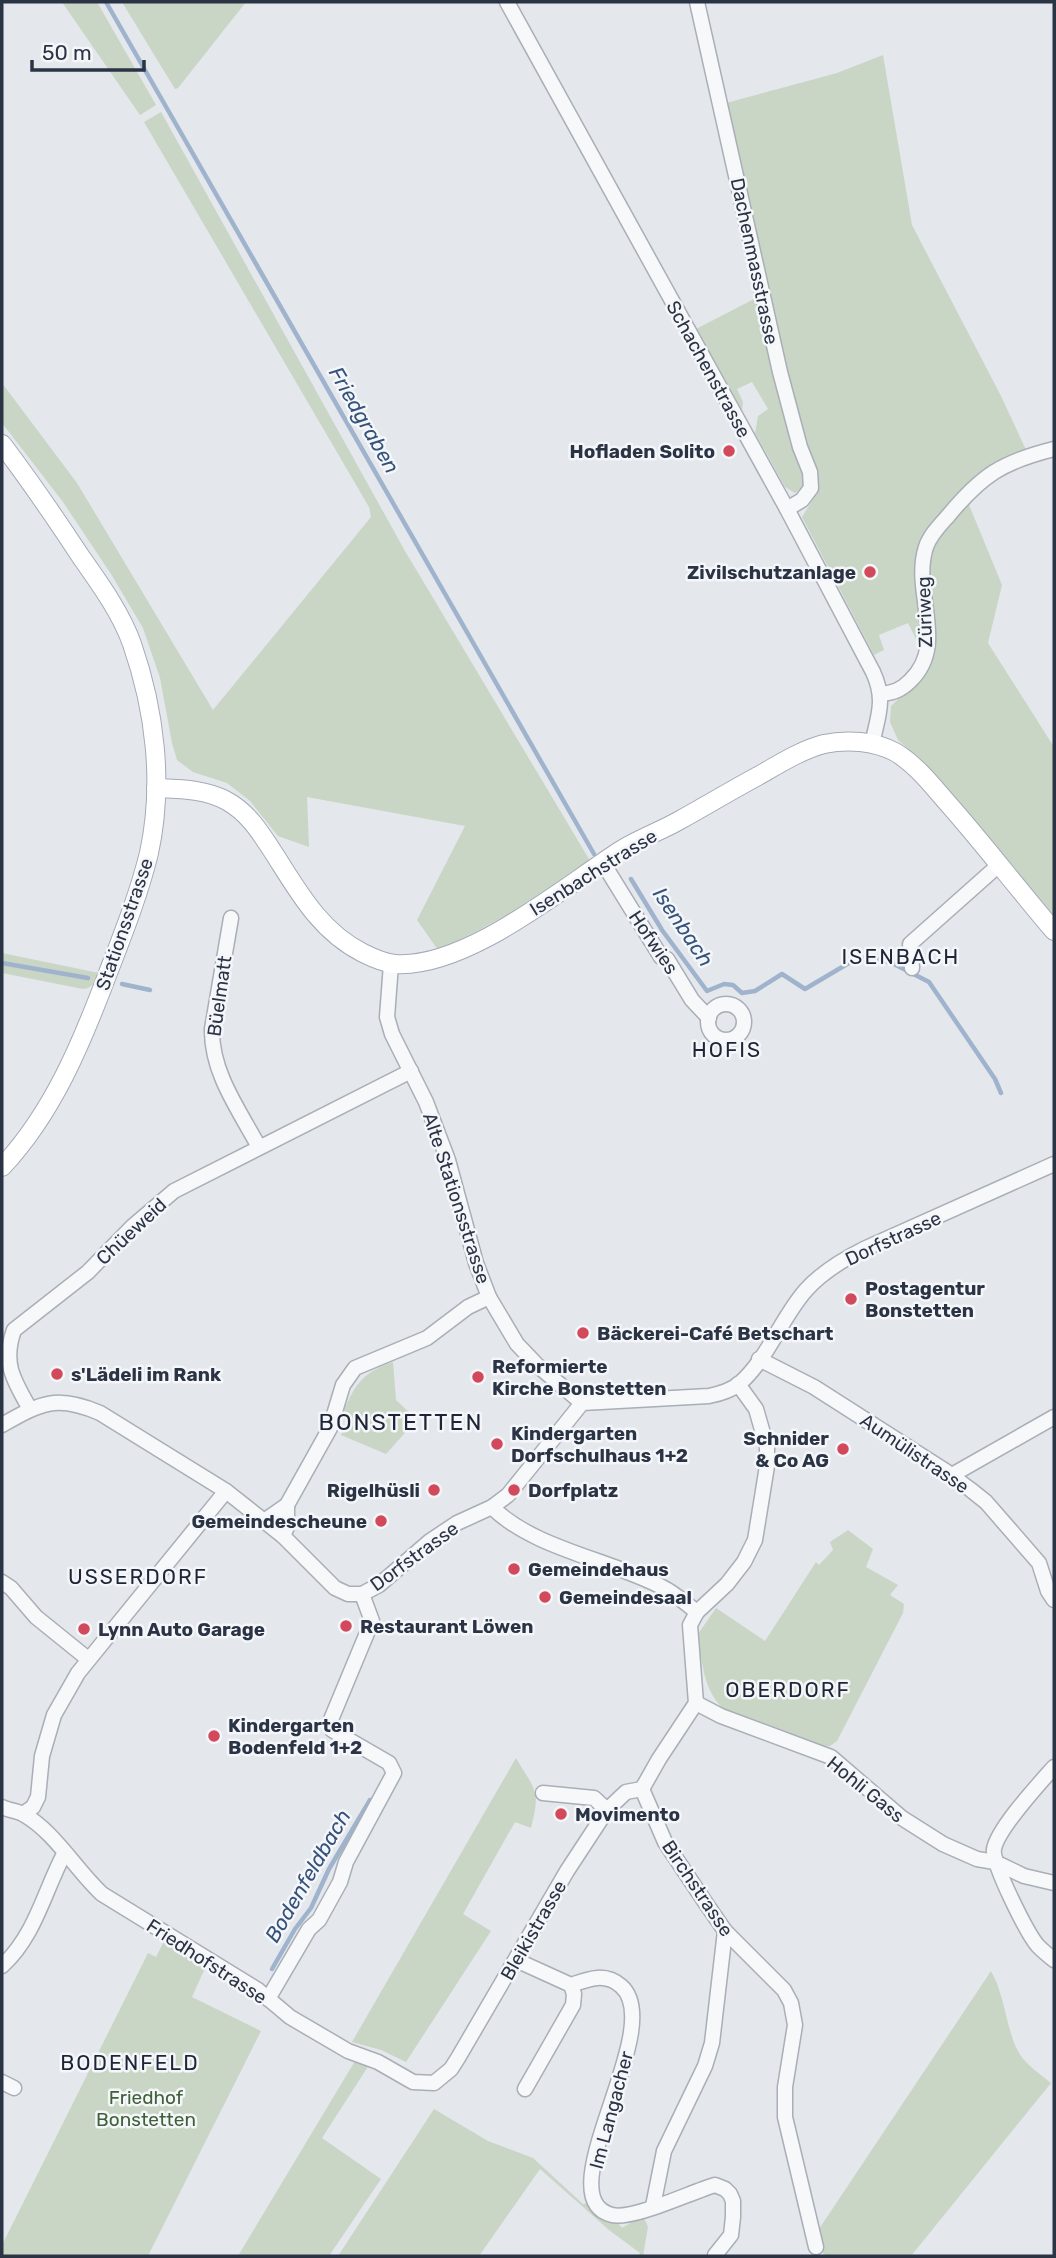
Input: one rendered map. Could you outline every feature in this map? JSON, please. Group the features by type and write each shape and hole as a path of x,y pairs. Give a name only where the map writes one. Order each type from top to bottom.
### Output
{"main road":[{"name":"Stationsstrasse","path":"2,444 27,476 98,582 131,642 152,722 156,788 149,852 135,902 76,1054 44,1114 2,1167"},
{"name":"Isenbachstrasse","path":"156,788 198,791 225,799 236,806 253,823 329,931 351,947 391,964 414,964 434,961 464,949 560,892 643,837 677,822 795,756 823,745 844,741 872,744 894,752 917,770 1000,863 1054,931"}],"street":[{"name":"Schachenstrasse","path":"507,2 787,509 873,672 881,694"},
{"name":"Dachenmasstrasse","path":"697,2 780,372 800,447 810,472 811,488 802,500 787,509"},
{"name":"Züriweg","path":"881,694 903,688 925,661 929,629 921,576 922,562 927,544 936,530 970,489 985,477 1006,463 1054,449"},
{"path":"872,744 881,694"},
{"name":"Hofwies","path":"603,863 661,957 667,959 692,1000 709,1017"},
{"path":"912,968 910,944 1000,863"},
{"name":"Büelmatt","path":"231,918 212,1029 212,1045 216,1062 259,1147"},
{"name":"Alte Stationsstrasse","path":"391,964 387,1017 392,1034 426,1102 448,1160 476,1263 489,1297 517,1343 538,1366 582,1403"},
{"name":"Chüeweid","path":"30,1409 7,1360 13,1330 88,1272 165,1198 259,1147 411,1071"},
{"name":"Dorfstrasse","path":"2,1425 30,1409 51,1403 79,1404 100,1413 226,1492 283,1536 335,1588 348,1594 362,1594 379,1585 430,1541 457,1523 492,1507 508,1495 530,1471 582,1403 709,1396 724,1392 738,1384 759,1359 806,1290 819,1276 840,1262 1054,1164"},
{"path":"264,1521 287,1505 330,1428 344,1385 355,1368 427,1338 468,1307 489,1297"},
{"name":"Aumülistrasse","path":"759,1359 814,1387 952,1475 986,1502 1039,1563"},
{"path":"642,1789 696,1703 690,1625 697,1612 727,1584 744,1562 755,1540 767,1466 767,1447 756,1409 738,1384"},
{"path":"952,1475 1054,1417"},
{"path":"23,1814 33,1807 38,1797 41,1756 54,1715 88,1659 226,1492"},
{"path":"283,1536 287,1527 287,1505"},
{"path":"492,1507 507,1522 530,1535 621,1568 665,1588 697,1612"},
{"path":"1054,1562 1039,1563 1048,1591 1054,1600"},
{"path":"2,1582 36,1617 88,1659"},
{"path":"268,1999 309,1929 319,1920 340,1882 346,1862 394,1773 388,1763 332,1730 330,1722 372,1621 362,1594"},
{"name":"Hohli Gass","path":"696,1703 721,1716 831,1757 914,1827 943,1844 978,1859 995,1862 1024,1876 1054,1883"},
{"path":"1054,1767 994,1846 995,1862 1030,1934 1054,1960"},
{"name":"Bleikistrasse","path":"434,2083 451,2069 458,2058 607,1810 626,1792 642,1789"},
{"name":"Birchstrasse","path":"642,1789 665,1842 725,1931 784,1990 794,2012 795,2025 784,2097 785,2117 816,2247"},
{"path":"543,1793 594,1798 607,1810"},
{"name":"Friedhofstrasse","path":"2,1808 23,1814 50,1836 102,1894 268,1999 290,2017 348,2051 378,2062 413,2082 434,2083"},
{"path":"2,1966 17,1951 33,1924 64,1854"},
{"path":"653,2206 664,2151 705,2066 712,2043 725,1931"},
{"path":"516,1960 571,1986 574,1994 573,2005 525,2089"},
{"name":"Im Langacher","path":"571,1986 590,1978 608,1978 624,1988 632,2003 632,2030 623,2069 596,2152 592,2196 600,2209 616,2216 626,2216 715,2185 725,2189 733,2202 733,2225 730,2235 715,2255"}],"green space":[{"path":"62,2 97,2 156,105 140,115"},
{"path":"122,2 246,2 175,89"},
{"path":"883,55 912,225 1001,396 1027,452 932,529 925,634 921,649 908,623 879,635 884,650 874,655 802,517 817,493 817,473 804,445 788,386 726,103 837,73"},
{"path":"161,112 405,551 589,859 581,868 544,894 438,950 417,920 465,826 307,797 309,847 278,836 250,801 227,783 193,772 177,760 160,678 143,628 63,502 2,423 2,383 77,483 213,710 371,517 369,507 144,122"},
{"path":"758,297 805,479 803,487 795,493 785,487 755,433 758,416 768,409 752,382 737,389 743,402 742,410 696,329"},
{"path":"967,500 1002,585 988,643 1054,747 1054,915 932,771 898,740 890,722 891,706 916,682 927,593 929,551 939,533"},
{"path":"2,953 99,973 91,986 83,989 2,973"},
{"path":"393,1362 396,1400 412,1415 411,1426 386,1454 341,1435 347,1420 341,1417 350,1397 365,1376"},
{"path":"848,1530 873,1549 866,1567 898,1585 890,1595 904,1604 903,1613 837,1741 830,1746 821,1747 726,1711 708,1686 698,1634 716,1608 765,1641 816,1562 819,1565 833,1550 830,1542"},
{"path":"516,1758 528,1777 536,1798 531,1828 515,1822 463,1914 491,1931 406,2062 381,2050 352,2042"},
{"name":"Friedhof Bonstetten","path":"164,1941 206,1966 192,1997 261,2031 148,2256 2,2256 2,2245 148,1953 156,1957"},
{"path":"991,1971 1016,2047 1027,2063 1051,2083 911,2256 824,2256 817,2232"},
{"path":"355,2061 369,2065 322,2138 381,2179 329,2256 238,2256"},
{"path":"434,2109 488,2141 533,2158 583,2204 588,2203 601,2216 618,2223 622,2228 644,2218 648,2227 643,2256 639,2256 640,2253 609,2230 540,2169 479,2256 338,2256"}],"waterway":[{"name":"Friedgraben","path":"106,2 594,854"},
{"name":"Isenbach","path":"631,879 662,930 707,991 724,984 733,985 742,993 755,991 782,974 805,989 854,960 873,958 892,963 929,982 995,1079 1001,1093"},
{"path":"2,963 88,978"},
{"path":"122,984 150,990"},
{"name":"Bodenfeldbach","path":"272,1969 295,1929 311,1908 329,1869 370,1800"}],"place":[{"name":"Hofladen Solito","path":"729,451"},
{"name":"Zivilschutzanlage","path":"870,572"},
{"name":"Postagentur Bonstetten","path":"851,1299"},
{"name":"Bäckerei-Café Betschart","path":"583,1333"},
{"name":"s'Lädeli im Rank","path":"57,1374"},
{"name":"Reformierte Kirche Bonstetten","path":"478,1377"},
{"name":"Kindergarten Dorfschulhaus 1+2","path":"497,1444"},
{"name":"Schnider & Co AG","path":"843,1449"},
{"name":"Rigelhüsli","path":"434,1490"},
{"name":"Dorfplatz","path":"514,1490"},
{"name":"Gemeindescheune","path":"381,1521"},
{"name":"Gemeindehaus","path":"514,1569"},
{"name":"Gemeindesaal","path":"545,1597"},
{"name":"Restaurant Löwen","path":"346,1626"},
{"name":"Lynn Auto Garage","path":"84,1629"},
{"name":"Kindergarten Bodenfeld 1+2","path":"214,1736"},
{"name":"Movimento","path":"561,1814"}],"district":[{"name":"ISENBACH","path":"901,957"},
{"name":"HOFIS","path":"727,1050"},
{"name":"BONSTETTEN","path":"401,1422"},
{"name":"USSERDORF","path":"138,1577"},
{"name":"OBERDORF","path":"788,1690"},
{"name":"BODENFELD","path":"130,2063"}]}
